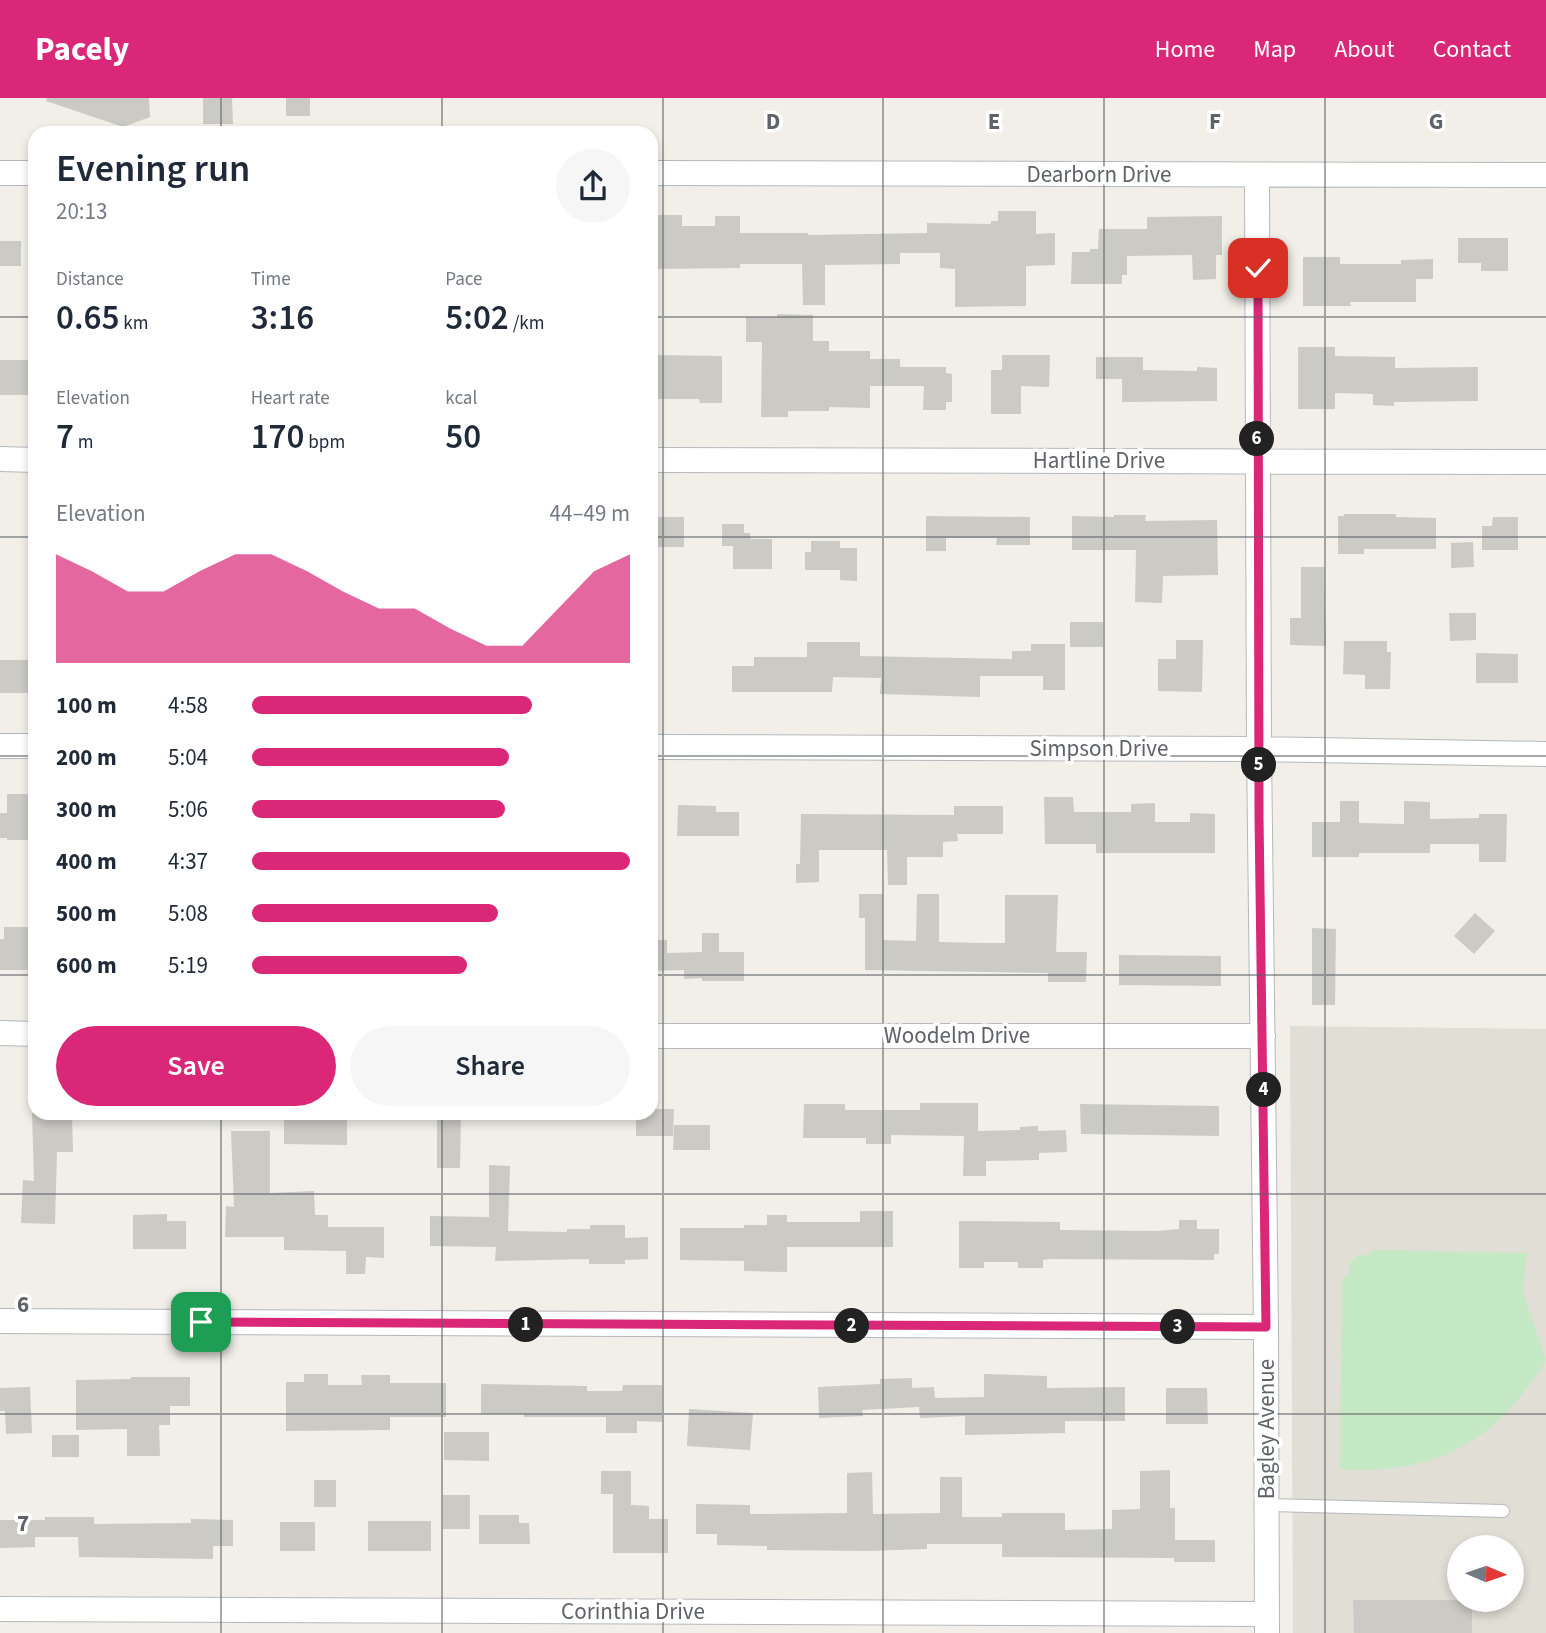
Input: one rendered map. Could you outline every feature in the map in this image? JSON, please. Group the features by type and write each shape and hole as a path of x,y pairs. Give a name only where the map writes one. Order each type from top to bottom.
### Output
{"street":[{"path":"0,173 28,173"},
{"name":"Dearborn Drive","path":"658,173 1546,175"},
{"name":"Bagley Avenue","path":"1257,175 1267,1623"},
{"path":"0,460 28,460"},
{"name":"Hartline Drive","path":"658,460 1546,462"},
{"path":"0,746 28,746"},
{"name":"Simpson Drive","path":"658,747 1259,749 1546,754"},
{"path":"0,1033 28,1034"},
{"name":"Woodelm Drive","path":"658,1035 1263,1036"},
{"path":"0,1321 1266,1327"},
{"name":"Corinthia Drive","path":"0,1609 1267,1623"}],"lane":[{"path":"1266,1505 1503,1511"}],"shaded area":[{"path":"1290,1026 1546,1029 1546,1633 1293,1633"}],"green space":[{"path":"1372,1250 1527,1253 1523,1291 1546,1360 1506,1412 1461,1448 1435,1459 1406,1466 1340,1469 1342,1280 1350,1272 1349,1264 1359,1254 1367,1256"}],"building":[{"path":"47,98 149,98 150,117 120,126 46,101"},
{"path":"203,98 232,98 233,124 203,124"},
{"path":"286,98 310,98 310,116 286,116"},
{"path":"998,211 1036,211 1036,234 1055,233 1055,265 1026,266 1026,306 955,307 955,269 940,268 940,253 900,253 900,264 825,265 825,305 803,305 802,264 740,264 740,268 658,269 658,215 682,215 682,226 715,226 715,216 740,216 740,233 808,235 927,233 927,223 991,224 991,221 998,221"},
{"path":"1222,216 1222,255 1216,255 1216,279 1193,280 1192,255 1127,256 1127,275 1122,275 1122,284 1071,284 1072,252 1098,249 1099,229 1147,229 1147,217"},
{"path":"1458,238 1508,238 1508,271 1481,271 1481,263 1458,263"},
{"path":"0,241 21,241 21,266 0,266"},
{"path":"1303,257 1340,257 1340,264 1401,264 1401,260 1433,259 1433,279 1416,279 1416,302 1350,302 1351,306 1303,306"},
{"path":"777,314 813,315 813,341 829,341 829,351 870,351 870,359 900,359 900,367 946,367 946,373 952,374 952,402 946,402 946,410 923,410 924,386 870,386 870,408 829,407 829,411 788,411 788,417 761,417 762,342 746,342 746,317 777,317"},
{"path":"1298,347 1335,347 1335,356 1395,357 1395,368 1478,367 1478,401 1394,402 1394,406 1373,405 1373,394 1335,393 1335,409 1298,409"},
{"path":"658,355 722,356 722,403 700,403 699,399 658,399"},
{"path":"1002,355 1050,355 1049,387 1021,386 1021,414 991,414 991,370 1002,370"},
{"path":"1096,357 1143,357 1143,370 1197,371 1197,367 1217,368 1217,401 1122,402 1122,379 1096,379"},
{"path":"0,360 28,360 28,395 0,395"},
{"path":"1396,514 1396,517 1436,518 1436,549 1364,549 1364,554 1338,554 1338,516"},
{"path":"1146,515 1145,521 1217,520 1218,575 1163,576 1162,603 1135,602 1136,550 1072,550 1072,516"},
{"path":"926,516 1030,517 1030,545 996,545 997,538 946,538 946,551 926,551"},
{"path":"658,517 684,517 684,547 658,547"},
{"path":"1493,517 1518,517 1518,550 1482,550 1482,526 1492,526"},
{"path":"722,524 744,524 744,533 750,533 751,539 772,539 772,569 733,569 733,546 722,546"},
{"path":"811,541 840,541 840,548 857,548 857,581 840,580 840,570 805,570 805,552 811,552"},
{"path":"1473,542 1474,567 1451,568 1451,543"},
{"path":"1301,567 1324,567 1326,646 1290,645 1290,618 1301,618"},
{"path":"1449,613 1476,613 1476,640 1450,641"},
{"path":"1070,622 1103,622 1103,647 1070,647"},
{"path":"1176,640 1203,640 1202,692 1158,691 1158,659 1176,659"},
{"path":"1344,641 1387,641 1387,652 1391,652 1390,689 1365,689 1365,675 1343,674"},
{"path":"807,642 860,642 860,656 1012,659 1012,651 1031,651 1031,644 1065,644 1065,690 1043,690 1043,676 980,676 980,697 880,694 881,678 833,677 832,692 732,692 732,666 754,666 754,657 807,657"},
{"path":"1476,653 1518,654 1518,683 1476,683"},
{"path":"0,660 28,660 28,693 0,693"},
{"path":"7,794 28,794 28,840 0,838 0,813 7,813"},
{"path":"1044,797 1073,797 1074,812 1131,812 1131,804 1155,803 1155,822 1190,822 1190,813 1215,814 1215,853 1096,853 1096,844 1045,844"},
{"path":"1340,801 1359,801 1359,823 1404,824 1404,801 1430,802 1430,819 1479,818 1479,814 1507,814 1506,862 1479,862 1479,844 1430,844 1430,853 1359,853 1359,857 1312,857 1312,822 1340,822"},
{"path":"678,805 716,806 716,812 739,812 739,836 677,836"},
{"path":"954,806 1003,806 1003,834 957,834 958,841 943,842 943,857 907,857 907,885 888,885 887,850 819,850 819,882 796,883 796,864 800,864 801,814 954,815"},
{"path":"859,894 883,894 883,940 916,941 917,894 939,894 939,942 982,943 1005,943 1005,895 1058,895 1056,952 1087,952 1086,982 1048,982 1048,973 865,970 865,918 859,918"},
{"path":"1475,913 1495,931 1474,954 1454,936"},
{"path":"4,927 28,927 28,970 0,970 0,939 4,939"},
{"path":"1312,928 1336,929 1335,1005 1312,1005"},
{"path":"702,933 719,933 719,952 744,952 744,981 684,979 684,970 658,971 658,940 667,940 667,953 702,952"},
{"path":"1119,955 1221,956 1221,986 1119,985"},
{"path":"920,1103 978,1103 978,1131 1020,1130 1020,1127 1038,1126 1038,1131 1066,1130 1067,1152 1039,1153 1039,1160 986,1161 986,1176 963,1176 964,1136 891,1135 891,1144 866,1144 866,1138 803,1138 804,1104 845,1104 845,1110 920,1110"},
{"path":"1080,1104 1219,1106 1219,1136 1081,1134"},
{"path":"658,1109 674,1109 673,1136 636,1136 636,1120 658,1120"},
{"path":"32,1120 72,1120 73,1152 57,1152 55,1224 21,1223 23,1180 34,1181"},
{"path":"284,1120 347,1120 347,1145 284,1144"},
{"path":"437,1120 461,1120 460,1168 437,1168"},
{"path":"674,1125 710,1125 710,1150 673,1150"},
{"path":"231,1131 270,1131 270,1193 314,1191 315,1215 328,1215 328,1227 384,1227 384,1258 366,1257 365,1274 346,1274 346,1251 284,1250 284,1237 225,1237 226,1206 234,1207"},
{"path":"489,1165 510,1166 508,1231 567,1232 567,1229 590,1229 590,1225 625,1225 625,1238 648,1237 648,1259 625,1260 625,1264 589,1264 589,1259 495,1261 496,1247 430,1246 430,1216 489,1217"},
{"path":"860,1211 893,1211 893,1247 787,1247 787,1272 744,1271 744,1261 680,1260 680,1228 744,1228 744,1225 767,1225 767,1215 787,1215 787,1222 860,1222"},
{"path":"167,1214 167,1221 186,1221 186,1249 133,1249 133,1215"},
{"path":"1179,1220 1197,1220 1197,1229 1219,1229 1219,1254 1214,1254 1214,1260 1050,1259 1043,1260 1043,1268 1018,1268 1018,1262 984,1262 984,1268 959,1268 959,1221 1060,1222 1060,1230 1157,1231 1179,1229"},
{"path":"304,1374 328,1374 328,1385 362,1385 361,1375 390,1375 390,1383 446,1383 446,1417 390,1417 390,1430 286,1431 286,1382 304,1382"},
{"path":"984,1374 1047,1376 1047,1388 1125,1387 1125,1421 1065,1421 1065,1433 965,1435 965,1416 920,1418 919,1407 862,1410 863,1416 819,1418 818,1387 880,1384 880,1379 912,1378 912,1388 934,1387 935,1398 984,1397"},
{"path":"190,1377 190,1406 170,1406 170,1425 159,1425 160,1456 127,1456 127,1429 76,1430 76,1380"},
{"path":"481,1384 587,1386 587,1391 622,1391 623,1385 662,1385 662,1422 637,1421 637,1433 606,1433 606,1417 481,1414"},
{"path":"30,1387 32,1433 6,1434 5,1411 0,1411 0,1388"},
{"path":"1166,1388 1207,1388 1208,1424 1166,1424"},
{"path":"689,1409 753,1413 750,1450 687,1446"},
{"path":"444,1432 489,1432 489,1461 444,1460"},
{"path":"52,1435 79,1435 79,1457 52,1457"},
{"path":"1170,1470 1170,1508 1175,1508 1175,1540 1215,1540 1215,1562 1174,1562 1174,1558 1002,1557 1002,1544 927,1544 927,1549 868,1551 767,1550 767,1546 717,1545 717,1534 696,1534 696,1504 750,1505 750,1514 847,1513 847,1473 872,1472 873,1514 940,1513 940,1477 962,1477 962,1517 1002,1517 1002,1513 1065,1513 1065,1530 1112,1529 1112,1510 1140,1509 1140,1471"},
{"path":"601,1471 631,1471 631,1505 649,1506 649,1519 668,1519 668,1553 613,1553 613,1494 601,1494"},
{"path":"314,1480 336,1480 336,1507 314,1507"},
{"path":"443,1495 470,1495 470,1529 443,1529"},
{"path":"479,1515 519,1515 519,1523 529,1523 530,1544 479,1544"},
{"path":"45,1517 94,1517 94,1524 191,1523 191,1519 233,1520 233,1546 213,1546 213,1559 79,1557 78,1537 35,1537 35,1547 0,1548 0,1520 45,1520"},
{"path":"368,1521 431,1521 431,1551 368,1551"},
{"path":"280,1522 315,1522 315,1551 280,1551"},
{"path":"1353,1600 1447,1600 1447,1612 1472,1612 1472,1633 1354,1633"}],"route":[{"path":"201,1322 1266,1327 1259,816 1258,268"}]}
